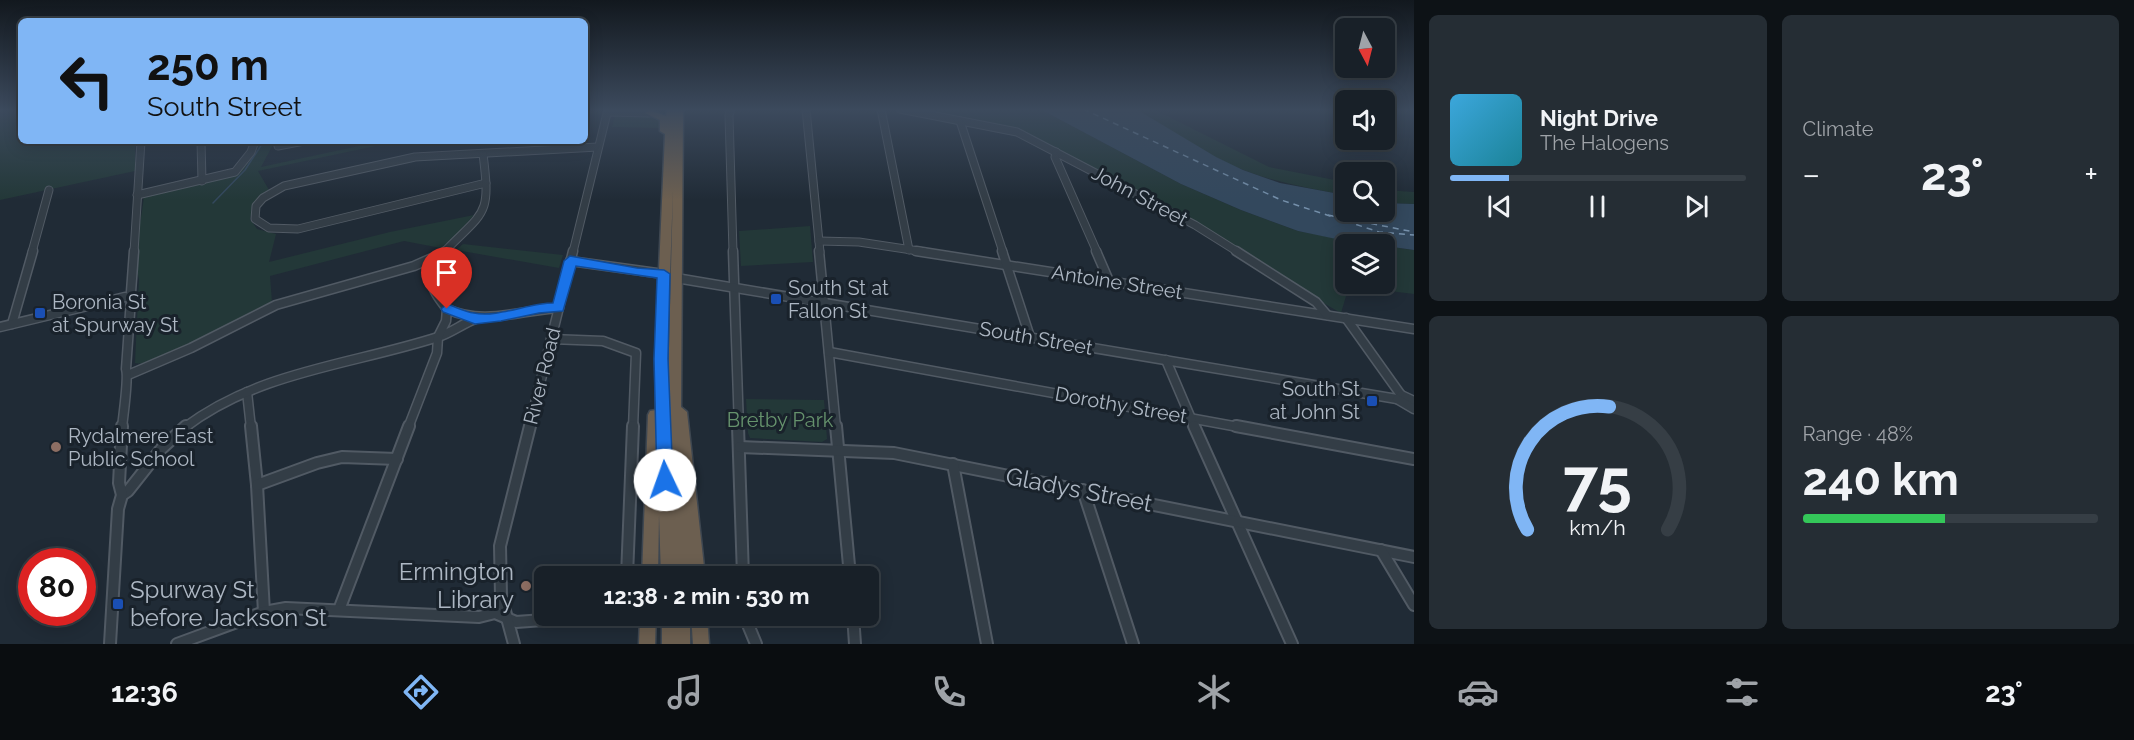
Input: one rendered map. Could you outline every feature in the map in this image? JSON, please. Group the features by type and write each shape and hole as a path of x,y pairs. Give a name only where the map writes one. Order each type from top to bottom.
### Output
{"highway":[{"path":"665,139 665,148 668,152"},
{"path":"669,139 670,276 675,388 674,453 680,566"},
{"path":"669,566 661,359 670,276 677,139"},
{"path":"650,566 656,370 661,359"},
{"path":"675,388 682,423 696,566"},
{"path":"647,644 648,626"},
{"path":"669,626 670,644"},
{"path":"682,626 682,644"},
{"path":"700,626 701,644"}],"street":[{"name":"River Road","path":"514,644 499,594 500,546 600,139"},
{"path":"731,139 743,566"},
{"path":"809,139 849,566"},
{"path":"887,139 909,250"},
{"path":"966,139 1030,337"},
{"name":"John Street","path":"1030,139 1195,225 1307,296 1328,315"},
{"path":"110,644 118,509 122,495 119,483 125,384 128,375 126,369 129,296 141,144"},
{"path":"201,144 202,181"},
{"path":"137,195 235,172 251,152 254,144"},
{"path":"279,146 286,144"},
{"path":"486,183 284,230 264,227 255,219 256,206 272,192 295,183 415,157 598,147"},
{"path":"1056,152 1055,157 1109,281"},
{"path":"430,274 442,254 477,223 485,204 486,183 483,154"},
{"path":"12,324 24,274 39,234 49,190"},
{"name":"Antoine Street","path":"819,241 859,242 1414,329"},
{"path":"128,375 191,348 284,302 414,266 442,254"},
{"name":"South Street","path":"570,261 1399,397"},
{"path":"414,266 430,274 433,290 447,309 475,319"},
{"path":"0,327 129,296"},
{"path":"122,495 176,435 213,408 247,392 296,373 438,337 475,319 539,308 559,308"},
{"path":"339,610 435,359 438,337 446,321 447,309"},
{"path":"1346,318 1399,397 1414,408"},
{"path":"551,339 603,341 636,353 627,566"},
{"name":"Dorothy Street","path":"829,352 1414,459"},
{"path":"1166,360 1235,521 1292,644"},
{"path":"247,392 257,484 264,612"},
{"name":"Gladys Street","path":"740,447 894,453 1414,557"},
{"path":"257,484 335,459 355,457 397,459"},
{"path":"953,464 987,644"},
{"path":"1083,490 1133,644"},
{"path":"1381,550 1414,605"},
{"path":"177,644 264,612 286,608 479,617 495,613 516,622 534,621"},
{"path":"749,626 756,644"},
{"path":"854,626 855,644"}],"green space":[{"path":"0,139 18,139 18,144 135,144 135,171 0,200"},
{"path":"1036,139 1097,139 1181,184 1241,210 1298,231 1335,238 1335,294 1347,294 1341,313"},
{"path":"1183,139 1213,139 1269,167 1335,180 1335,193 1258,175 1217,158"},
{"path":"256,144 273,144 261,167 368,144 385,144 258,171 269,190 253,205 250,219 257,229 276,234 269,262 390,232 474,215 452,240 441,248 404,241 270,276 272,302 180,349 144,363 135,363 139,279 136,259 144,195 228,177"},
{"path":"1395,191 1414,192 1414,204 1395,203"},
{"path":"810,226 813,262 741,266 739,231"},
{"path":"463,244 563,255 559,268 456,250"},
{"path":"1395,247 1414,250 1414,294 1395,292"},
{"name":"Bretby Park","path":"746,399 824,400 827,439 822,442 750,438"}],"water":[{"path":"1097,139 1186,139 1243,170 1280,183 1335,193 1335,222 1395,222 1395,203 1414,204 1414,250 1395,247 1395,234 1335,234 1335,239 1298,231 1181,184"}],"waterway":[{"path":"213,203 245,170 262,144"}],"ferry route":[{"path":"1148,139 1281,200 1379,232 1414,235"},
{"path":"1328,215 1414,232"}],"place":[{"name":"South St at Fallon St","path":"776,299"},
{"name":"Boronia St at Spurway St","path":"40,313"},
{"name":"South St at John St","path":"1372,401"},
{"name":"Rydalmere East Public School","path":"56,447"},
{"name":"Ermington Library","path":"526,586"},
{"name":"Spurway St before Jackson St","path":"118,604"}],"route":[{"path":"447,309 475,319 539,308 559,308 570,261 591,262 657,275 664,274 661,359 665,480"}]}
